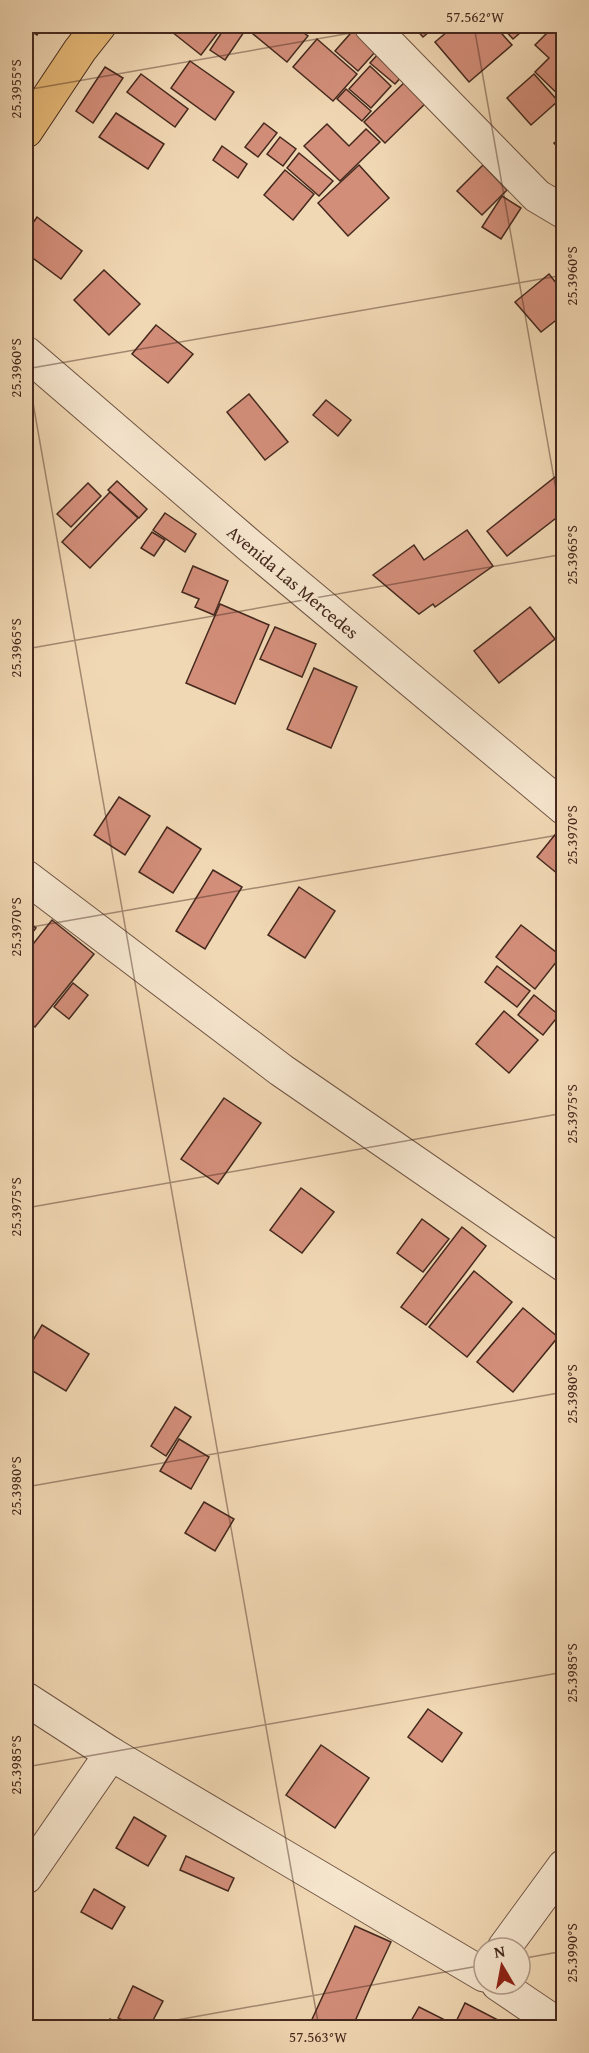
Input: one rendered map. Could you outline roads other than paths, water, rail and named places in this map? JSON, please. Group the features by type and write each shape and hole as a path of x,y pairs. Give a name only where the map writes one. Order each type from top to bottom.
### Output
{"main road":[{"path":"26,131 80,50 99,26"}],"street":[{"path":"371,26 537,196 564,212"},
{"name":"Avenida Las Mercedes","path":"26,353 250,546 564,808"},
{"path":"26,877 281,1070 564,1265"},
{"path":"26,1700 111,1754 472,1968"},
{"path":"26,1877 111,1754"},
{"path":"513,1936 564,1866"},
{"path":"516,1996 563,2028"}]}
